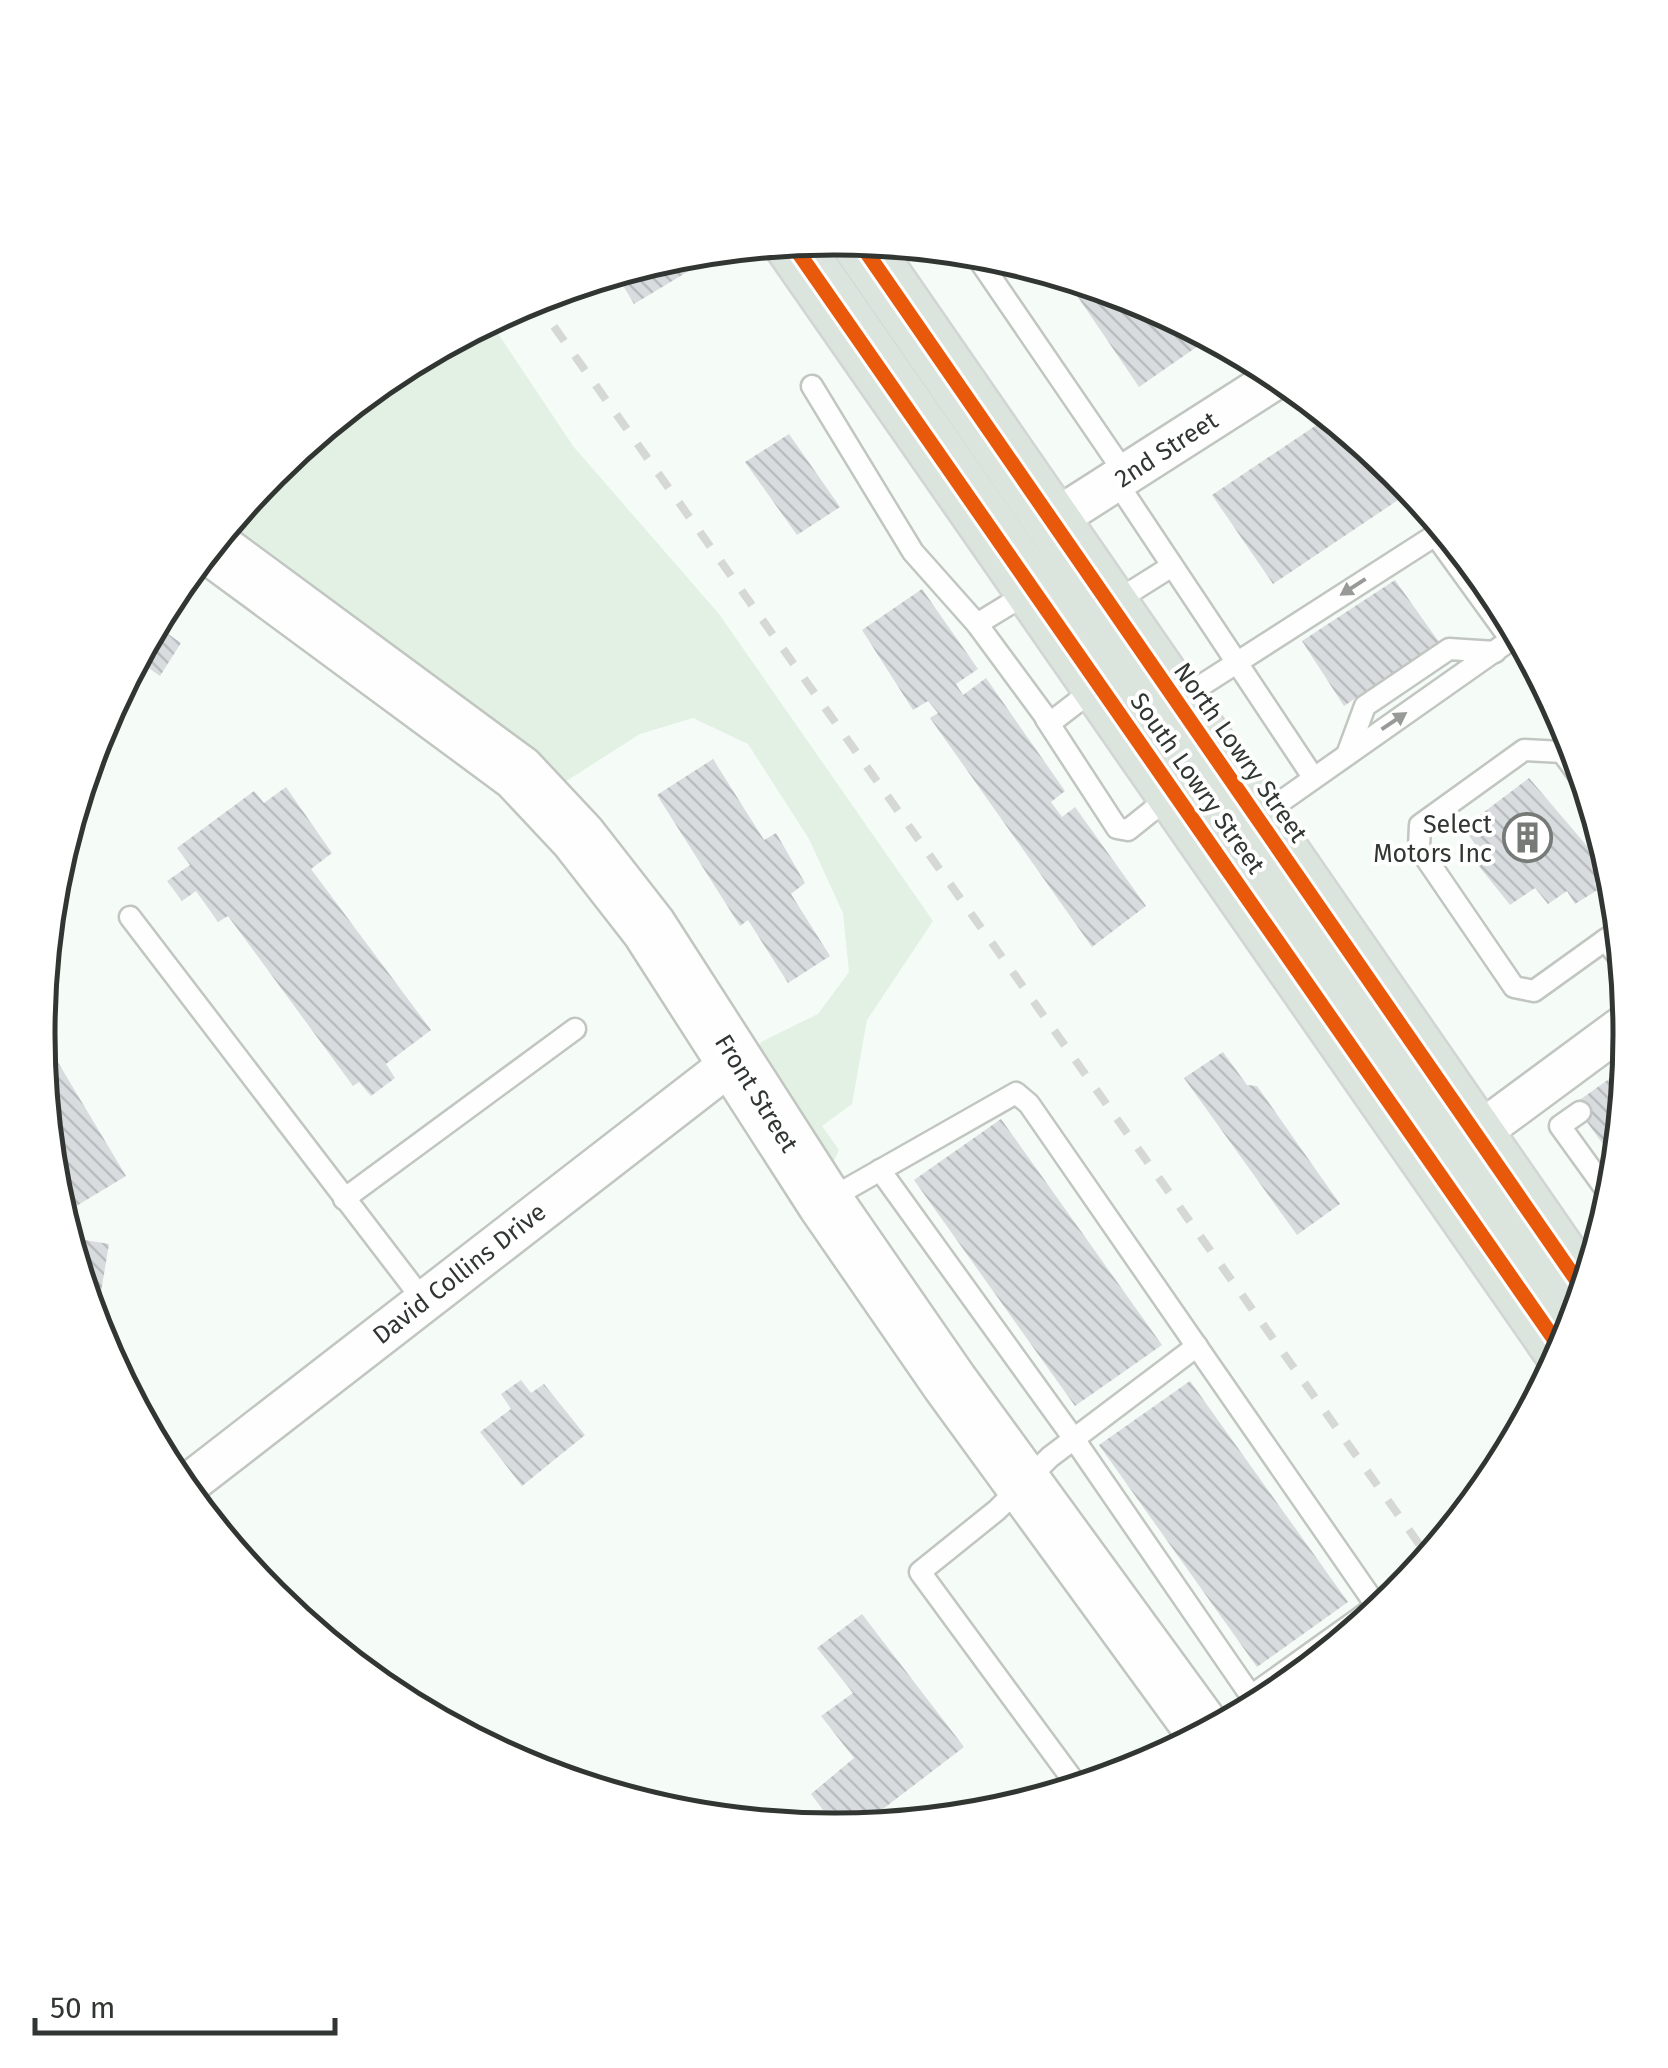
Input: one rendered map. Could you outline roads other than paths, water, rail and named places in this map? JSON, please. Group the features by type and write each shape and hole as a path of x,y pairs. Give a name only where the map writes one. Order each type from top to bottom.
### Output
{"main road":[{"name":"South Lowry Street","path":"802,256 1174,793 1455,1151 1553,1334"},
{"name":"North Lowry Street","path":"869,256 1256,819 1455,1151 1573,1279"}],"street":[{"name":"2nd Street","path":"1051,522 1266,385"},
{"name":"Front Street","path":"221,554 518,772 578,836 648,928 737,1059 825,1202 1022,1486 1198,1723"},
{"path":"1455,1151 1613,1034"},
{"name":"David Collins Drive","path":"195,1479 737,1059"}],"lane":[{"path":"985,270 1121,478 1172,566 1313,776"},
{"path":"812,386 914,552 978,624 1118,828 1128,830 1174,793"},
{"path":"1176,702 1433,536"},
{"path":"1109,606 1172,566"},
{"path":"978,624 1033,590"},
{"path":"1256,819 1507,642"},
{"path":"1046,719 1050,723 1100,685"},
{"path":"1560,752 1524,750 1420,825 1418,848 1514,988 1534,991 1607,939"},
{"path":"130,918 423,1300"},
{"path":"344,1199 575,1029"},
{"path":"825,1202 1016,1093 1029,1104 1372,1598"},
{"path":"1580,1112 1560,1126 1600,1173"},
{"path":"1580,1153 1599,1139"},
{"path":"880,1170 1074,1439 1249,1693"},
{"path":"1070,1776 920,1572 1074,1439 1197,1346"}],"railway":[{"path":"543,311 1421,1547"}],"place":[{"name":"Select Motors Inc","path":"1527,838"}]}
